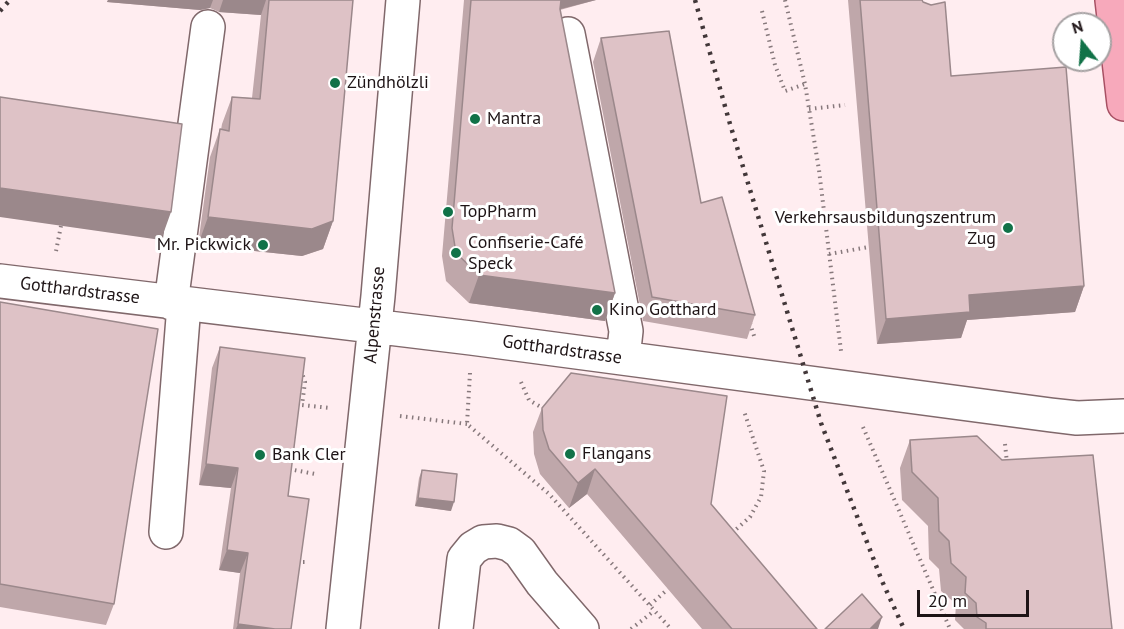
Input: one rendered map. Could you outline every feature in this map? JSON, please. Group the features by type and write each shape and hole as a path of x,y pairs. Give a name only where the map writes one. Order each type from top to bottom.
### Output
{"main road":[{"path":"1112,0 1124,104"}],"street":[{"name":"Alpenstrasse","path":"343,629 375,326 403,0"},
{"path":"166,532 177,304 208,27"},
{"path":"568,34 626,331 623,358"},
{"name":"Gotthardstrasse","path":"0,281 471,338 1060,416 1124,416"},
{"path":"456,629 464,559 473,548 483,542 497,541 509,544 520,552 542,583 582,629"}],"path":[{"path":"785,0 806,84 842,352"},
{"path":"762,11 775,65 785,91 806,84"},
{"path":"809,109 845,105"},
{"path":"56,252 61,226"},
{"path":"829,254 869,247"},
{"path":"726,539 750,517 761,497 764,471 744,415 755,338 747,312"},
{"path":"471,338 467,424 549,494 671,629"},
{"path":"470,374 480,376"},
{"path":"510,380 521,382 529,400 550,412"},
{"path":"862,426 950,629"},
{"path":"1005,443 1007,465"},
{"path":"286,468 315,474"},
{"path":"296,561 306,562"},
{"path":"650,605 668,589"},
{"path":"631,629 654,610"}],"building":[{"path":"269,0 353,0 333,221 312,229 208,217 220,129 229,131 232,97 260,99"},
{"path":"471,0 561,0 560,9 615,293 479,275 456,253 452,228"},
{"path":"860,0 922,0 931,5 945,2 951,76 1052,68 1052,72 1066,72 1084,286 969,295 970,312 886,319"},
{"path":"669,31 701,203 722,197 755,315 652,297 601,38"},
{"path":"0,97 182,124 171,212 0,188"},
{"path":"0,302 158,329 114,604 0,584"},
{"path":"220,347 305,358 288,496 309,499 291,629 238,624 248,553 227,550 238,468 206,464"},
{"path":"571,373 727,396 711,504 817,629 732,629 595,469 578,483 549,449 543,430 542,408"},
{"path":"977,436 1002,460 1093,455 1112,629 986,629 986,623 977,617 976,603 965,593 966,577 951,563 949,541 939,531 938,498 912,472 910,440"},
{"path":"422,470 457,474 454,502 418,498"},
{"path":"862,594 882,617 870,629 825,629"}],"railway":[{"path":"0,11 10,0"},
{"path":"695,0 730,124 821,423 882,581 904,629"}],"place":[{"name":"Zündhölzli","path":"335,83"},
{"name":"Mantra","path":"475,119"},
{"name":"TopPharm","path":"448,212"},
{"name":"Verkehrsausbildungszentrum Zug","path":"1008,228"},
{"name":"Mr. Pickwick","path":"263,245"},
{"name":"Confiserie-Café Speck","path":"456,253"},
{"name":"Kino Gotthard","path":"597,310"},
{"name":"Flangans","path":"570,454"},
{"name":"Bank Cler","path":"260,455"}]}
